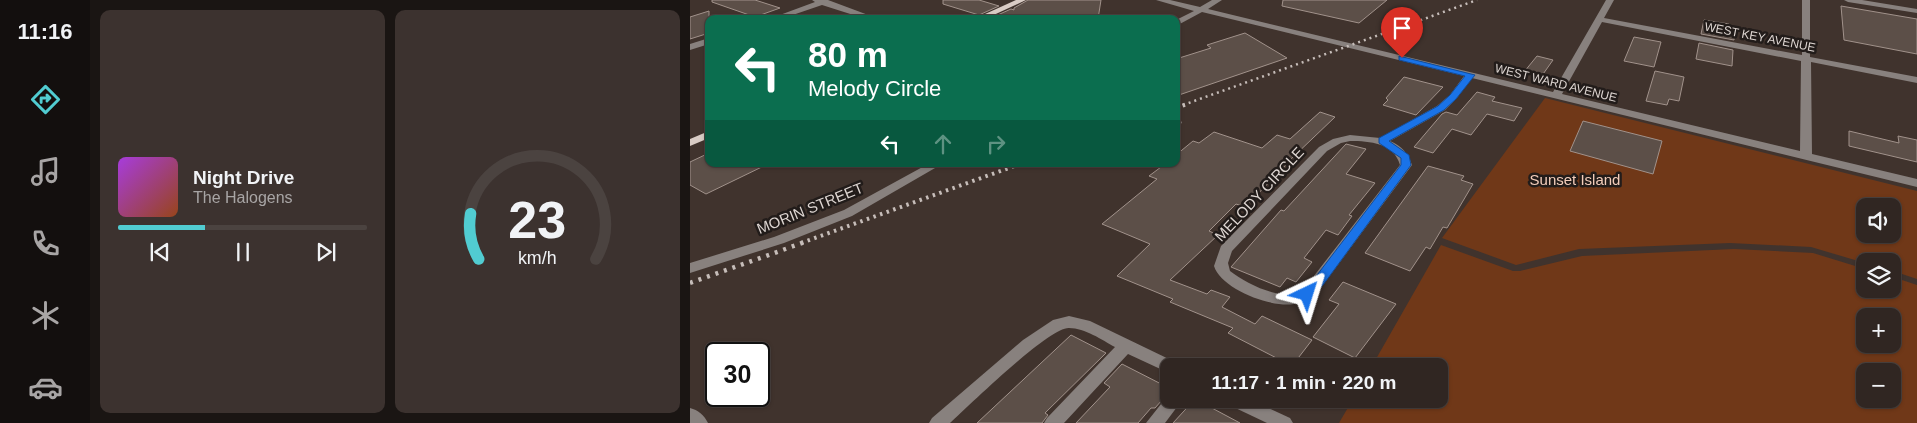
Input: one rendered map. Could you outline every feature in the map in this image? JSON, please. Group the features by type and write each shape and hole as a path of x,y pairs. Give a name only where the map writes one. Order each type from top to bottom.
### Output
{"main road":[{"path":"987,15 1022,0"},
{"path":"690,142 705,136"}],"street":[{"name":"WEST WARD AVENUE","path":"1160,0 1917,183"},
{"path":"1180,22 1218,0"},
{"path":"1556,96 1610,0"},
{"path":"1806,0 1806,155"},
{"path":"1848,0 1917,11"},
{"path":"784,15 822,1 864,15"},
{"name":"WEST KEY AVENUE","path":"1599,19 1917,80"},
{"path":"690,48 705,42"},
{"path":"1382,140 1441,108 1453,97 1470,75"},
{"name":"MELODY CIRCLE","path":"1350,138 1382,140 1406,157 1406,165 1307,294 1294,299 1274,298 1230,278 1221,270 1220,264 1226,250 1323,148 1337,140 1350,138"},
{"name":"MORIN STREET","path":"690,268 778,240 848,213 931,167"},
{"path":"938,423 1028,344 1058,324 1069,322 1085,325 1160,361"},
{"path":"1053,423 1128,345"},
{"path":"1154,423 1167,408"},
{"path":"1246,408 1263,419 1284,423"},
{"path":"690,416 699,423"}],"green space":[{"name":"Sunset Island","path":"1545,98 1917,191 1917,279 1901,274 1901,253 1856,253 1856,260 1811,247 1730,243 1579,249 1516,265 1442,238"},
{"path":"1441,245 1513,271 1582,256 1734,249 1813,253 1856,266 1856,298 1901,298 1901,280 1917,285 1917,423 1339,423 1348,408 1448,408 1448,358 1377,358"}],"building":[{"path":"712,0 755,0 780,8 761,15 749,15 712,2"},
{"path":"943,0 979,0 999,6 979,15 943,4"},
{"path":"1028,0 1101,0 1099,15 998,15 1011,9 1014,10 1014,8"},
{"path":"1283,0 1387,0 1359,23 1282,6"},
{"path":"1841,6 1917,19 1917,54 1844,40"},
{"path":"709,11 709,15 705,15 705,34 690,39 690,17"},
{"path":"1704,20 1729,24 1729,26 1735,27 1734,40 1701,34"},
{"path":"1245,33 1287,58 1180,95 1180,58 1211,48 1207,45"},
{"path":"1634,37 1661,42 1654,67 1624,61"},
{"path":"1699,43 1733,50 1732,66 1696,59"},
{"path":"1537,56 1553,60 1541,77 1524,72"},
{"path":"1655,71 1684,77 1679,101 1669,99 1667,105 1646,101"},
{"path":"1404,77 1443,87 1416,115 1383,105 1388,100 1386,98"},
{"path":"1477,92 1495,97 1492,101 1522,108 1514,121 1487,114 1471,135 1452,129 1433,153 1414,147 1442,114 1446,112 1457,115"},
{"path":"1320,112 1335,117 1245,207 1236,204 1209,231 1218,235 1170,280 1207,294 1211,290 1230,297 1222,307 1255,324 1262,316 1312,340 1298,358 1276,358 1228,333 1233,328 1170,302 1173,299 1117,276 1150,244 1102,224 1157,179 1149,176 1161,167 1180,167 1180,152 1193,141 1199,143 1214,132 1262,148 1277,135 1290,139"},
{"path":"1583,121 1662,141 1653,174 1570,151"},
{"path":"1849,131 1899,143 1898,136 1917,140 1917,162 1849,146"},
{"path":"1346,144 1366,149 1346,174 1375,183 1349,215 1352,216 1338,235 1326,230 1304,258 1312,262 1296,282 1287,278 1280,287 1231,267 1281,210 1284,211"},
{"path":"705,155 705,167 762,167 706,194 690,185 690,162"},
{"path":"1428,166 1464,176 1461,180 1473,184 1447,228 1443,227 1430,249 1426,247 1410,271 1365,253"},
{"path":"1343,282 1396,304 1355,358 1313,337 1339,304 1329,300"},
{"path":"1071,335 1106,353 1045,413 1048,415 1042,423 977,423"},
{"path":"1122,364 1160,383 1160,402 1155,408 1151,408 1138,423 1076,423 1110,387 1104,383"},
{"path":"1187,408 1212,408 1240,423 1173,423"}],"railway":[{"path":"1183,105 1477,0"},
{"path":"1180,107 1187,104"},
{"path":"801,243 1012,167"},
{"path":"690,283 805,242"}],"route":[{"path":"1307,294 1406,165 1406,157 1382,140 1428,117 1441,108 1453,97 1470,75 1402,58"}]}
